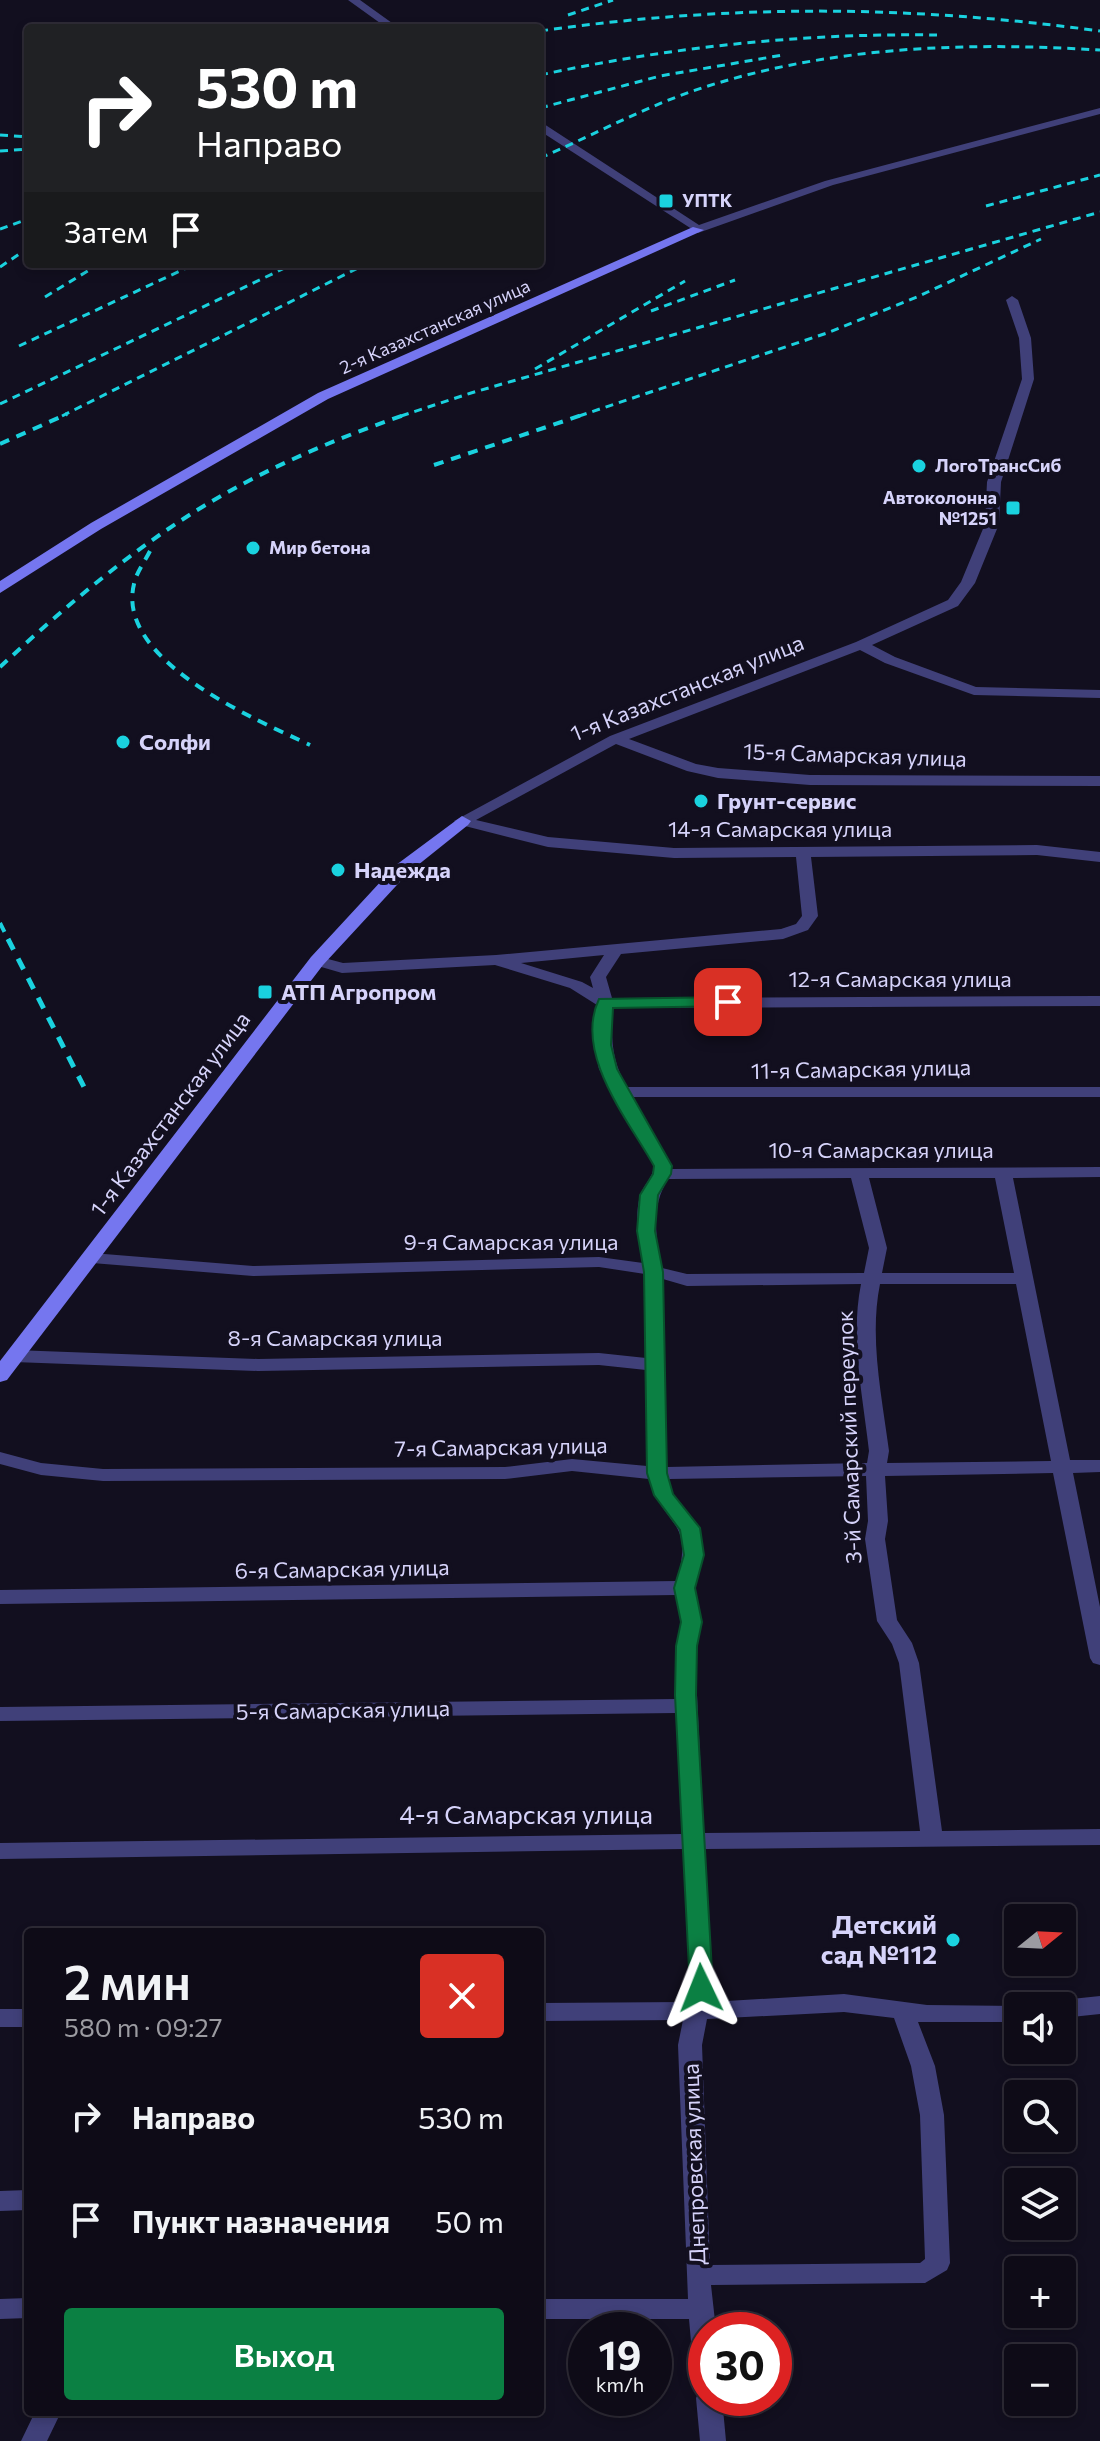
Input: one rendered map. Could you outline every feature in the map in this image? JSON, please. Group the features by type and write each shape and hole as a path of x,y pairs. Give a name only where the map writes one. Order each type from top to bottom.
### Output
{"street":[{"path":"351,1 388,24"},
{"name":"2-я Казахстанская улица","path":"0,588 96,526 323,396 724,218 829,183 1100,111"},
{"path":"544,129 698,230"},
{"name":"1-я Казахстанская улица","path":"0,1375 317,961 402,869 462,821 615,739 861,645 953,603 968,583 992,524 994,482 1028,379 1025,338 1012,300"},
{"path":"861,645 890,660 974,691 1100,694"},
{"name":"15-я Самарская улица","path":"615,739 692,768 733,774 810,780 1100,781"},
{"name":"14-я Самарская улица","path":"462,821 548,842 674,853 1037,850 1100,857"},
{"path":"317,961 342,968 496,960 783,934 802,927 810,916 803,851"},
{"path":"615,950 598,977 605,1003 602,1045 608,1069 660,1156 662,1174"},
{"path":"496,960 576,985 605,1003"},
{"name":"12-я Самарская улица","path":"605,1003 1100,1001"},
{"name":"11-я Самарская улица","path":"622,1092 1100,1092"},
{"name":"3-й Самарский переулок","path":"858,1172 878,1248 867,1302 869,1369 879,1451 874,1485 878,1569 887,1621 902,1643 909,1663 932,1839"},
{"name":"10-я Самарская улица","path":"662,1174 1100,1172"},
{"name":"Днепровская улица","path":"662,1174 649,1195 646,1231 654,1272 657,1473 664,1495 690,1528 694,1555 685,1588 692,1622 687,1646 686,1706 701,1988 690,2045 701,2312"},
{"path":"1003,1174 1100,1658"},
{"name":"9-я Самарская улица","path":"92,1258 253,1271 599,1262 687,1280 1024,1278"},
{"name":"8-я Самарская улица","path":"14,1356 258,1365 599,1359 656,1365"},
{"name":"7-я Самарская улица","path":"0,1458 41,1469 103,1475 505,1473 572,1465 657,1473 1100,1466"},
{"name":"6-я Самарская улица","path":"0,1597 685,1588"},
{"name":"5-я Самарская улица","path":"0,1714 686,1706"},
{"name":"4-я Самарская улица","path":"0,1851 386,1843 695,1844 1100,1837"},
{"path":"544,2012 696,2011 844,2003 903,2012 1004,2013"},
{"path":"1076,2008 1100,2005"},
{"path":"698,2275 925,2273 938,2263 932,2115 923,2066 903,2012"},
{"path":"0,2018 24,2018"},
{"path":"0,2201 24,2200"},
{"path":"0,2309 24,2308"},
{"path":"544,2309 701,2309"},
{"path":"34,2441 46,2416"},
{"path":"711,2416 713,2441"}],"railway":[{"path":"568,15 613,0"},
{"path":"544,30 681,16 820,11 959,16 1100,31"},
{"path":"544,74 639,57 787,39 937,35"},
{"path":"544,156 686,93 805,62 951,47 1100,50"},
{"path":"544,107 660,76 783,55"},
{"path":"0,135 24,137"},
{"path":"0,151 24,149"},
{"path":"986,206 1100,175"},
{"path":"406,414 1100,212"},
{"path":"0,229 24,220"},
{"path":"579,416 827,333 917,297 1041,239"},
{"path":"0,267 24,251"},
{"path":"45,297 92,268"},
{"path":"19,346 186,268"},
{"path":"0,404 285,268"},
{"path":"62,416 358,268"},
{"path":"651,311 735,280"},
{"path":"535,369 685,281"},
{"path":"0,444 67,414"},
{"path":"0,667 109,573 197,510 294,459 406,414"},
{"path":"401,416 406,414"},
{"path":"434,465 585,414"},
{"path":"150,551 134,584 134,612 146,638 167,662 195,684 257,720 310,745"},
{"path":"0,923 8,939"},
{"path":"8,939 84,1087"}],"place":[{"name":"УПТК","path":"666,201"},
{"name":"ЛогоТрансСиб","path":"919,466"},
{"name":"Автоколонна №1251","path":"1013,508"},
{"name":"Мир бетона","path":"253,548"},
{"name":"Солфи","path":"123,742"},
{"name":"Грунт-сервис","path":"701,801"},
{"name":"Надежда","path":"338,870"},
{"name":"АТП Агропром","path":"265,992"},
{"name":"Детский сад №112","path":"953,1940"}],"route":[{"path":"701,1988 686,1695 687,1646 692,1622 685,1588 694,1555 690,1528 664,1495 657,1473 654,1272 646,1231 649,1195 662,1174 663,1166 608,1069 602,1045 605,1003 728,1002"}]}
